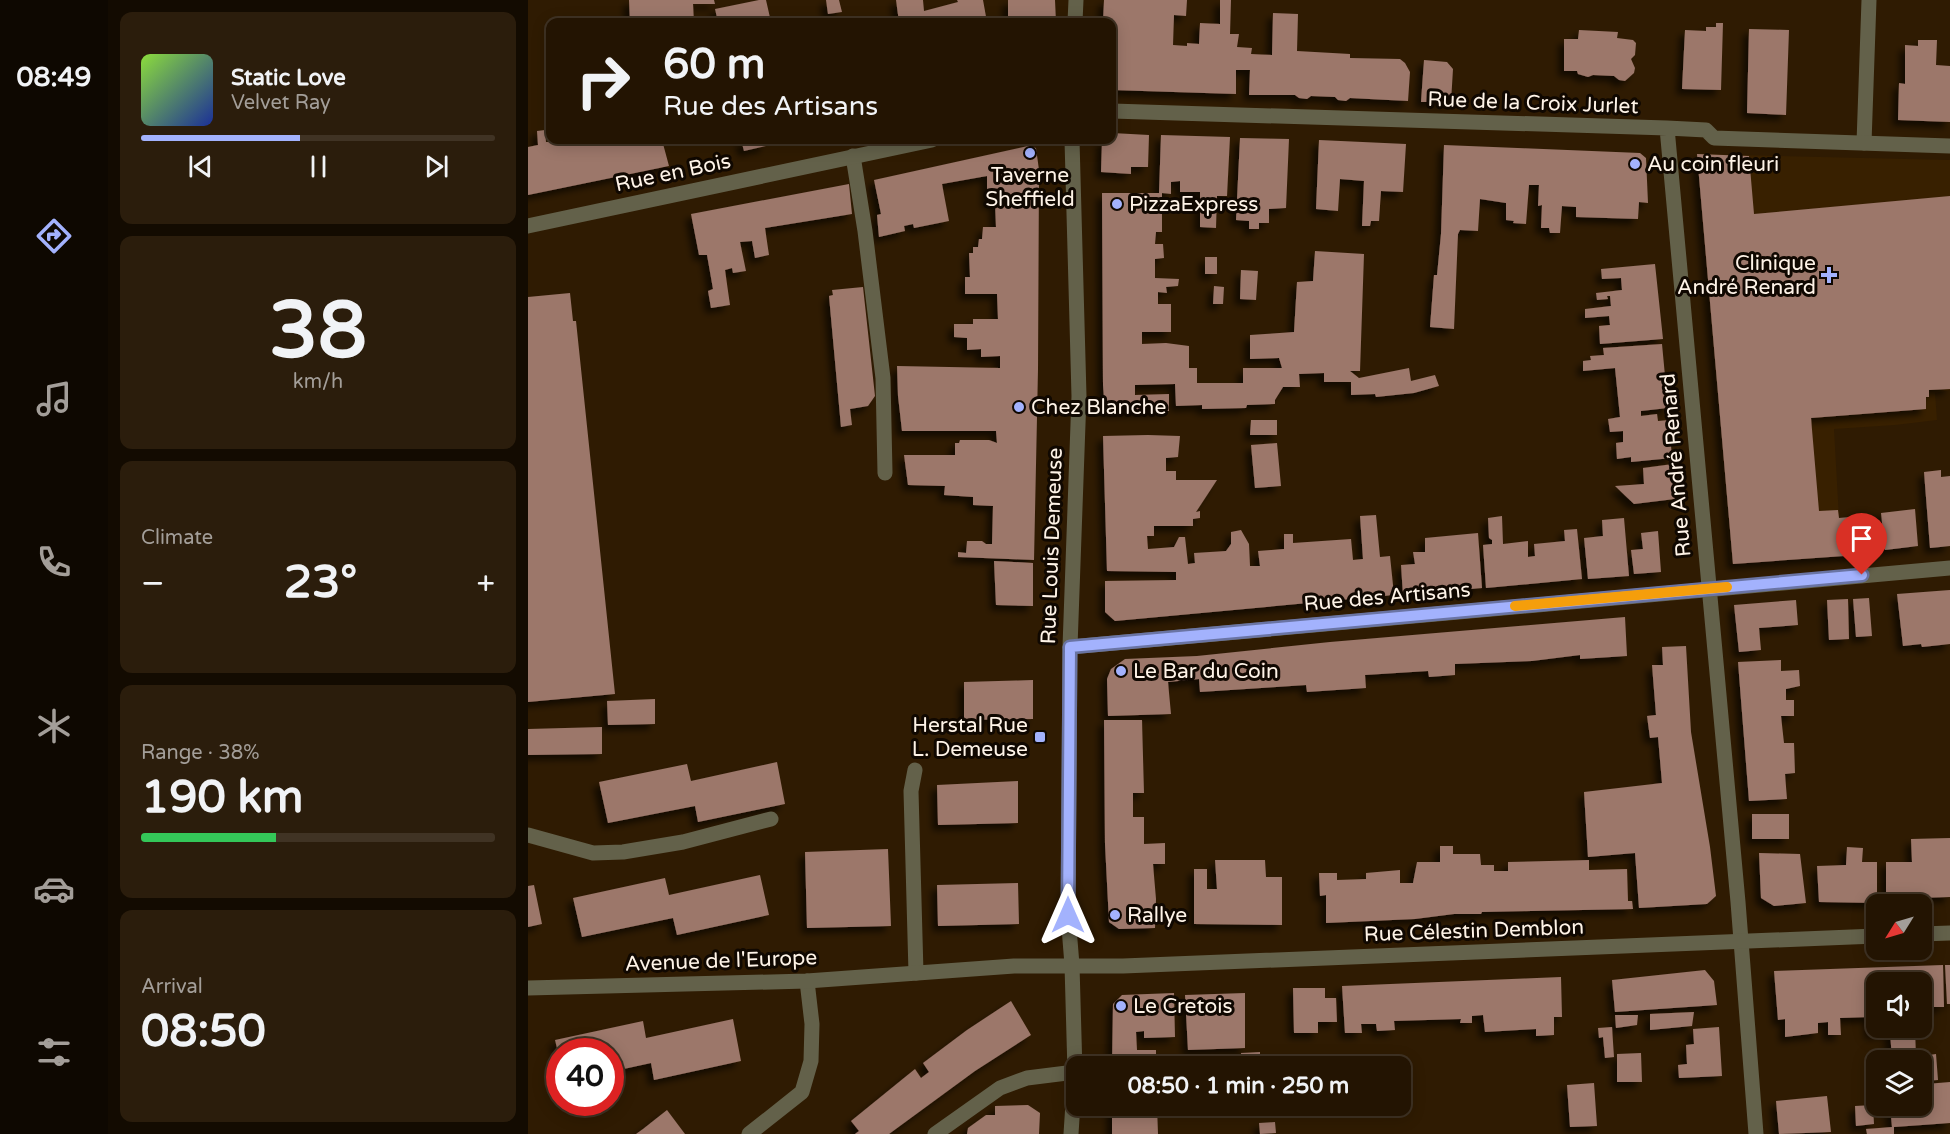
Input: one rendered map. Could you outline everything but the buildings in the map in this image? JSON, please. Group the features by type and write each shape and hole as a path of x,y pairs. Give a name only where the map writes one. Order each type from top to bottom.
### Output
{"street":[{"path":"1075,18 1076,0"},
{"path":"1864,143 1869,0"},
{"name":"Rue de la Croix Jurlet","path":"1116,111 1667,128 1706,130 1714,138 1950,146"},
{"name":"Rue André Renard","path":"1667,128 1741,942 1756,1134"},
{"name":"Rue en Bois","path":"528,226 912,144"},
{"name":"Rue Louis Demeuse","path":"1072,144 1079,396 1070,647 1068,915 1075,1056"},
{"path":"853,156 865,231 883,378 885,473"},
{"name":"Rue des Artisans","path":"1070,647 1950,568"},
{"path":"915,770 911,791 915,973"},
{"path":"528,835 593,853 623,852 683,842 771,819"},
{"path":"1932,934 1950,933"},
{"name":"Rue Célestin Demblon","path":"1072,964 1123,966 1866,936"},
{"name":"Avenue de l'Europe","path":"528,988 807,981 1072,964"},
{"path":"750,1134 802,1092 811,1060 812,1024 807,981"},
{"path":"935,1134 999,1088 1027,1078 1066,1073"},
{"name":"Rue Louis Demeuse","path":"1071,1134 1072,1116"}],"shaded area":[{"name":"Clinique André Renard","path":"1697,154 1950,160 1950,390 1935,393 1937,420 1834,429 1839,518 1844,556 1730,564"}],"slow traffic":[{"path":"1515,606 1727,587"}],"place":[{"name":"Taverne Sheffield","path":"1030,153"},
{"name":"Au coin fleuri","path":"1635,164"},
{"name":"PizzaExpress","path":"1117,204"},
{"name":"Clinique André Renard","path":"1829,275"},
{"name":"Chez Blanche","path":"1019,407"},
{"name":"Le Bar du Coin","path":"1121,671"},
{"name":"Herstal Rue L. Demeuse","path":"1040,737"},
{"name":"Rallye","path":"1115,915"},
{"name":"Le Cretois","path":"1121,1006"}],"route":[{"path":"1068,915 1070,647 1862,575"}]}
